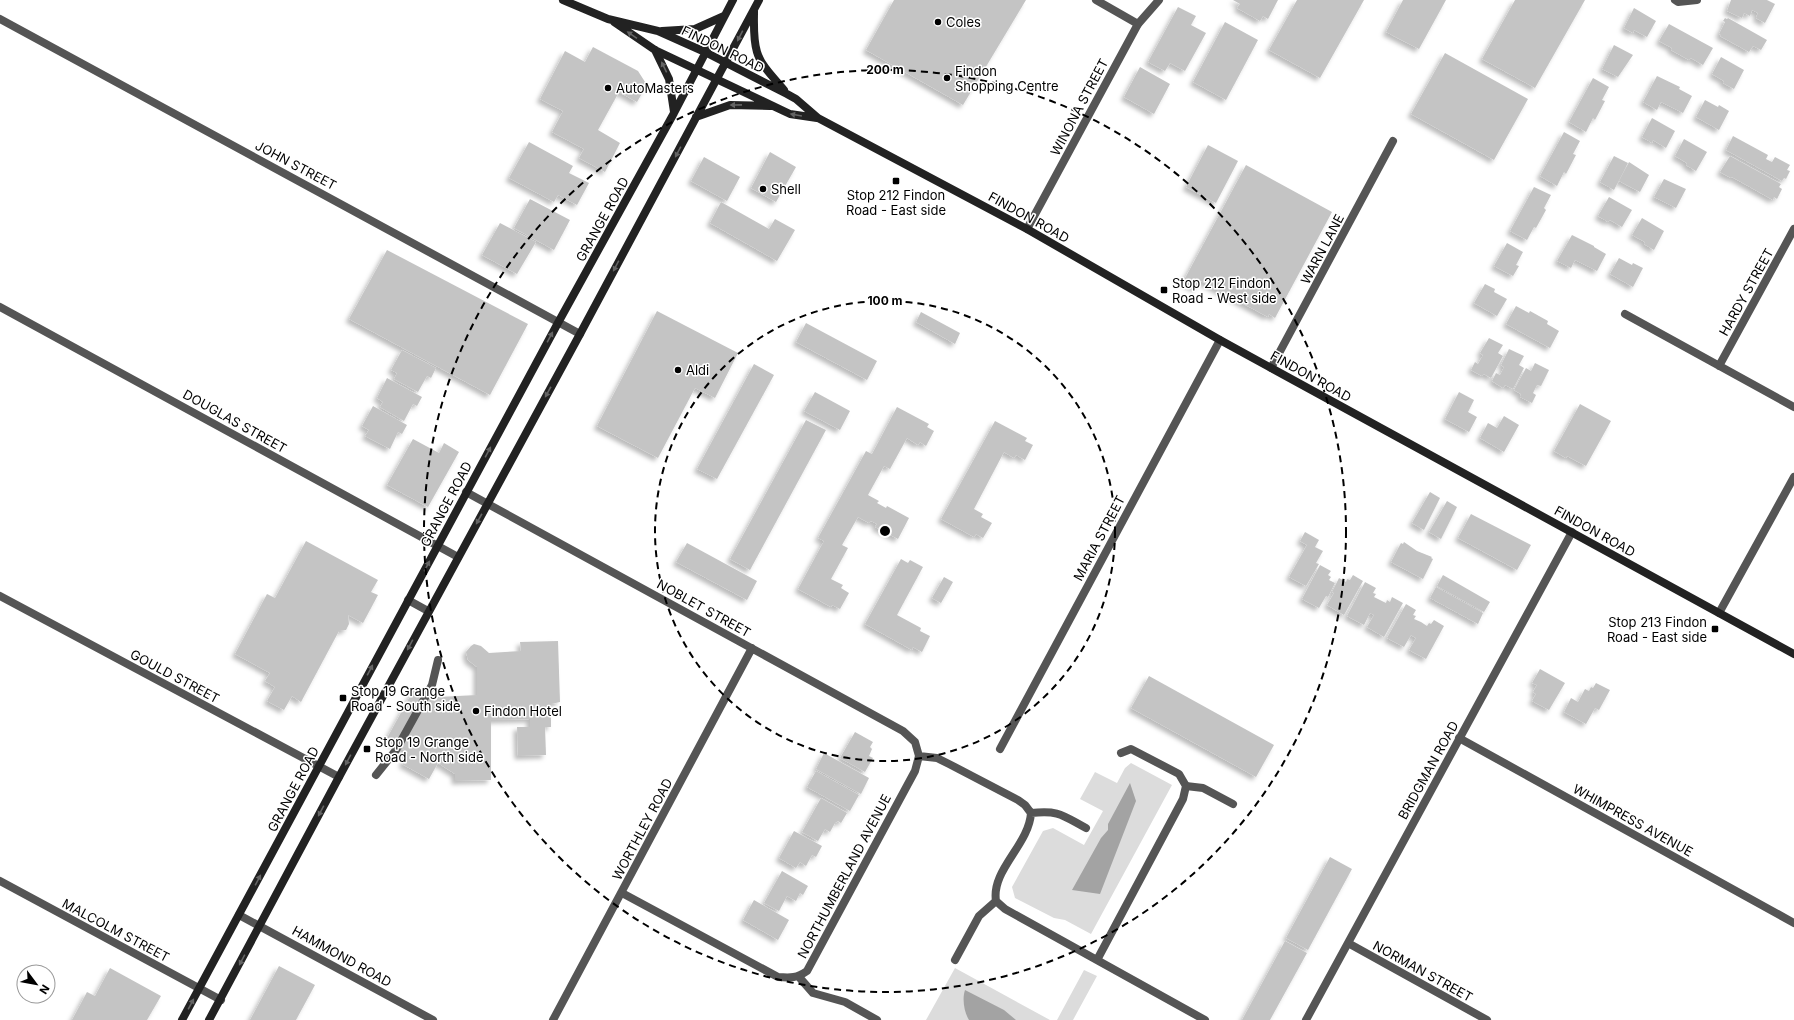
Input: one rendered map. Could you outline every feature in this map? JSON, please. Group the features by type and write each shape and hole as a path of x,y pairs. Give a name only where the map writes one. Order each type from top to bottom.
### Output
{"main road":[{"name":"FINDON ROAD","path":"563,0 608,19 658,31 705,52 787,94 796,99 818,118 1027,229 1220,340 1794,654"},
{"name":"GRANGE ROAD","path":"182,1020 466,492 674,113 733,0"},
{"path":"209,1020 428,611 488,504 759,0"},
{"path":"754,9 754,36 757,53 765,67 787,94"},
{"path":"658,31 695,29 724,16"},
{"name":"FINDON ROAD","path":"608,19 655,50 717,78 775,107 790,114 818,118"},
{"path":"655,50 669,79 674,113"},
{"path":"696,117 730,105 775,107"}],"street":[{"path":"1096,0 1138,24"},
{"name":"WINONA STREET","path":"1027,229 1138,24 1159,0"},
{"path":"1675,0 1678,2 1697,0"},
{"name":"JOHN STREET","path":"0,19 559,321 580,334"},
{"name":"WARN LANE","path":"1271,368 1393,141"},
{"name":"HARDY STREET","path":"1719,366 1794,229"},
{"name":"DOUGLAS STREET","path":"0,307 458,557"},
{"path":"1625,314 1794,407"},
{"name":"MARIA STREET","path":"1000,748 1220,340"},
{"path":"1719,613 1794,477"},
{"name":"NOBLET STREET","path":"466,492 903,731 915,742 919,756"},
{"name":"BRIDGMAN ROAD","path":"1306,1020 1572,532"},
{"name":"GOULD STREET","path":"0,596 339,777"},
{"path":"408,600 428,611"},
{"name":"WORTHLEY ROAD","path":"553,1020 752,648"},
{"path":"376,775 396,750 432,685 438,660"},
{"name":"WHIMPRESS AVENUE","path":"1460,738 1794,923"},
{"path":"1097,960 1183,799 1186,786 1179,774 1131,749 1121,753"},
{"path":"919,756 937,758 949,764 1018,800 1025,805 1031,813 1029,827 998,882 995,893 996,901 1005,909 1205,1020"},
{"name":"NORTHUMBERLAND AVENUE","path":"622,893 778,977 799,977 807,971 915,771 919,756"},
{"path":"1186,786 1203,788 1234,804"},
{"path":"1031,813 1047,811 1057,812 1086,828"},
{"name":"MALCOLM STREET","path":"0,881 220,1000"},
{"path":"955,960 979,916 996,901"},
{"name":"HAMMOND ROAD","path":"239,915 434,1020"},
{"name":"NORMAN STREET","path":"1348,943 1487,1020"},
{"path":"799,977 813,993 845,1002 877,1020"}],"shaded area":[{"path":"1131,763 1172,785 1091,934 1065,920 1054,918 1015,898 1012,887 1043,831 1053,828 1084,845 1103,811 1080,799 1095,772 1117,783 1125,768"},
{"path":"1130,783 1136,801 1100,894 1072,890 1101,838 1108,830 1108,824"},
{"path":"955,968 1050,1020 926,1020"},
{"path":"1084,970 1097,976 1073,1020 1057,1020"},
{"path":"965,990 1004,1010 1016,1020 969,1020 964,1005"}],"building":[{"name":"Findon Shopping Centre","path":"894,0 1026,0 963,105 866,50"},
{"path":"1233,0 1278,0 1268,19 1263,16 1260,21 1237,8 1240,4"},
{"path":"1297,0 1364,0 1320,78 1269,50"},
{"path":"1403,0 1446,0 1419,49 1386,32"},
{"path":"1515,0 1585,0 1535,88 1482,59"},
{"path":"1731,0 1767,0 1775,4 1765,23 1756,18 1758,13 1752,10 1750,16 1744,13 1742,18 1727,11"},
{"path":"1178,7 1196,16 1191,25 1206,33 1185,71 1170,63 1165,71 1148,62"},
{"path":"1634,8 1656,21 1647,37 1634,30 1633,33 1624,28"},
{"path":"1725,18 1728,18 1767,40 1761,50 1753,46 1749,52 1720,36 1721,35 1719,34 1725,22 1723,21"},
{"path":"1225,22 1258,40 1226,100 1193,82"},
{"path":"1669,24 1713,48 1703,65 1691,58 1689,60 1659,41"},
{"path":"1614,45 1633,55 1618,77 1602,69"},
{"path":"593,47 638,71 647,85 637,102 619,92 598,130 620,143 605,172 579,158 584,149 552,132 563,111 540,99 565,51 585,62"},
{"path":"1445,53 1528,99 1494,160 1411,114"},
{"path":"1721,57 1744,70 1734,89 1723,83 1724,81 1712,74"},
{"path":"1140,67 1170,84 1154,114 1124,97"},
{"path":"1657,76 1680,87 1679,89 1692,96 1683,113 1661,102 1657,110 1643,102"},
{"path":"1593,78 1609,87 1602,100 1605,101 1595,120 1593,118 1586,132 1569,122"},
{"path":"1705,100 1718,107 1719,105 1729,111 1719,130 1696,117"},
{"path":"1652,118 1675,131 1666,148 1653,140 1652,143 1642,137"},
{"path":"1564,132 1580,141 1573,154 1576,155 1566,174 1564,172 1557,186 1540,176"},
{"path":"1733,136 1768,155 1766,159 1772,162 1775,157 1790,165 1787,170 1790,171 1786,179 1784,178 1782,181 1726,150"},
{"path":"1684,139 1707,152 1696,171 1686,165 1687,163 1675,156"},
{"path":"529,142 573,166 569,173 589,183 577,205 558,195 554,202 509,178"},
{"path":"1208,145 1238,161 1216,203 1186,187"},
{"path":"770,152 796,167 776,202 751,188"},
{"path":"1614,156 1628,163 1614,190 1600,182"},
{"path":"1730,156 1781,184 1779,187 1782,189 1777,199 1774,197 1773,200 1720,172"},
{"path":"704,157 740,177 727,201 691,181"},
{"path":"1629,162 1649,175 1640,192 1619,181"},
{"path":"1246,165 1332,212 1275,318 1269,314 1268,317 1201,281 1196,289 1183,282"},
{"path":"1664,179 1686,189 1676,208 1654,197"},
{"path":"1534,187 1551,195 1544,208 1546,210 1527,240 1510,231"},
{"path":"1609,197 1632,210 1622,227 1610,220 1608,222 1598,216"},
{"path":"530,199 570,220 554,250 514,228"},
{"path":"721,202 769,229 775,219 795,230 777,261 710,223"},
{"path":"1642,218 1664,231 1654,250 1644,244 1645,242 1632,235"},
{"path":"500,223 536,242 517,274 482,255"},
{"path":"1572,235 1606,254 1597,271 1575,260 1571,268 1557,261"},
{"path":"1507,243 1523,252 1516,265 1519,266 1513,276 1494,266"},
{"path":"387,250 528,324 490,395 349,319"},
{"path":"1619,258 1632,265 1633,263 1643,268 1633,287 1610,274"},
{"path":"1485,284 1495,289 1494,292 1507,299 1497,316 1474,303"},
{"path":"1516,306 1529,313 1530,311 1548,321 1547,324 1559,331 1550,348 1506,324"},
{"name":"Aldi","path":"657,311 738,353 715,398 695,388 658,458 597,426"},
{"path":"921,312 960,333 955,344 916,322"},
{"path":"806,323 877,361 867,380 796,342"},
{"path":"1489,338 1503,345 1498,353 1503,356 1491,378 1484,374 1482,376 1471,370 1475,362 1478,364 1483,355 1480,353"},
{"path":"1509,349 1524,356 1519,365 1524,368 1513,389 1505,385 1503,388 1492,381 1496,373 1500,375 1504,367 1501,365"},
{"path":"402,350 436,368 431,378 427,376 418,392 394,379 397,373 391,370"},
{"path":"1535,363 1549,370 1541,386 1537,385 1533,393 1536,395 1532,403 1520,397 1521,394 1514,390 1526,368 1531,371"},
{"path":"754,364 774,375 717,479 697,469"},
{"path":"387,378 422,397 417,406 413,404 404,421 380,407 383,402 377,398"},
{"path":"815,392 850,411 840,430 804,411"},
{"path":"1459,392 1474,400 1468,412 1477,417 1469,432 1445,419"},
{"path":"1580,404 1611,421 1586,466 1567,456 1566,458 1554,451"},
{"path":"373,406 407,425 402,434 398,432 390,449 365,436 369,430 362,426"},
{"path":"897,407 929,424 927,427 934,431 926,446 920,442 918,445 907,438 890,469 884,466 868,495 879,501 877,503 886,508 887,506 909,518 898,539 875,527 877,524 871,521 869,523 858,517 842,545 848,548 831,579 843,585 841,588 849,593 840,609 832,605 831,607 798,589 824,541 818,538 866,451 872,454"},
{"path":"1504,416 1519,425 1504,452 1480,438 1488,423 1497,428"},
{"path":"806,420 826,430 750,570 730,559"},
{"path":"995,421 1027,438 1025,441 1033,445 1025,460 1016,455 1014,458 1004,452 974,509 983,514 981,517 992,523 983,538 976,534 974,537 941,519"},
{"path":"413,439 439,453 444,443 459,452 428,507 387,485"},
{"path":"1430,492 1440,498 1424,530 1412,523"},
{"path":"1447,501 1457,507 1441,539 1429,532"},
{"path":"1471,514 1531,545 1517,570 1458,538"},
{"path":"1305,532 1319,540 1315,547 1323,551 1316,563 1319,564 1306,586 1289,577 1307,545 1300,541"},
{"path":"306,541 378,580 371,592 378,595 363,623 348,615 349,624 346,630 339,631 301,702 292,696 284,710 267,701 275,687 265,681 270,673 235,654 267,594 275,598"},
{"path":"1404,542 1417,551 1432,557 1431,558 1433,559 1423,579 1391,562 1401,543 1403,544"},
{"path":"687,543 757,581 747,600 676,562"},
{"path":"901,559 908,563 910,560 923,567 897,615 921,628 920,631 930,636 922,652 913,647 912,650 865,624"},
{"path":"1320,565 1331,571 1328,575 1331,577 1329,580 1335,583 1328,597 1326,596 1319,608 1302,599"},
{"path":"1353,575 1363,581 1344,615 1327,605 1334,593 1332,592 1339,578 1346,582 1347,579 1350,580"},
{"path":"1443,575 1490,602 1484,612 1437,586"},
{"path":"944,577 953,582 941,603 932,598"},
{"path":"1365,582 1376,588 1373,593 1376,594 1374,597 1386,603 1387,600 1390,602 1392,597 1403,603 1384,637 1367,627 1374,615 1370,613 1364,625 1347,616"},
{"path":"1436,587 1483,613 1478,624 1430,598"},
{"path":"1406,604 1416,610 1413,615 1416,616 1414,619 1427,626 1434,620 1444,626 1426,659 1409,650 1416,638 1411,635 1404,647 1387,638"},
{"name":"Findon Hotel","path":"558,641 560,702 551,704 551,727 545,727 546,755 518,756 517,727 530,727 530,719 491,720 491,780 455,781 455,774 438,763 429,779 402,764 408,752 386,740 414,689 435,701 438,697 477,695 477,667 468,660 466,652 474,644 481,646 489,653 521,651 520,642"},
{"path":"1540,669 1565,683 1549,710 1532,701 1536,694 1533,692 1537,685 1532,683"},
{"path":"1149,676 1274,745 1256,777 1131,708"},
{"path":"1596,683 1610,690 1599,710 1595,708 1586,724 1564,712 1571,698 1578,702 1585,689 1589,691"},
{"path":"855,732 873,742 870,747 872,749 869,756 873,758 865,772 840,758"},
{"path":"824,753 869,778 861,794 816,769"},
{"path":"816,771 859,795 850,811 807,787"},
{"path":"821,798 847,813 841,823 838,821 835,823 830,832 825,829 818,841 802,832"},
{"path":"794,831 822,846 816,857 812,855 806,866 800,862 796,868 779,858"},
{"path":"1330,857 1352,869 1308,950 1286,938"},
{"path":"782,871 808,886 803,895 800,893 796,901 787,896 779,911 764,903"},
{"path":"754,900 789,920 778,940 743,920"},
{"path":"1285,941 1307,953 1270,1020 1242,1020"},
{"path":"279,966 315,985 296,1020 250,1020"},
{"path":"110,968 161,996 147,1020 72,1020 87,992 95,996"}],"place":[{"name":"Coles","path":"938,22"},
{"name":"Findon Shopping Centre","path":"947,78"},
{"name":"AutoMasters","path":"608,88"},
{"name":"Stop 212 Findon Road - East side","path":"896,181"},
{"name":"Shell","path":"763,189"},
{"name":"Stop 212 Findon Road - West side","path":"1164,290"},
{"name":"Aldi","path":"678,370"},
{"name":"Stop 213 Findon Road - East side","path":"1715,629"},
{"name":"Stop 19 Grange Road - South side","path":"343,698"},
{"name":"Findon Hotel","path":"476,711"},
{"name":"Stop 19 Grange Road - North side","path":"367,749"}]}
